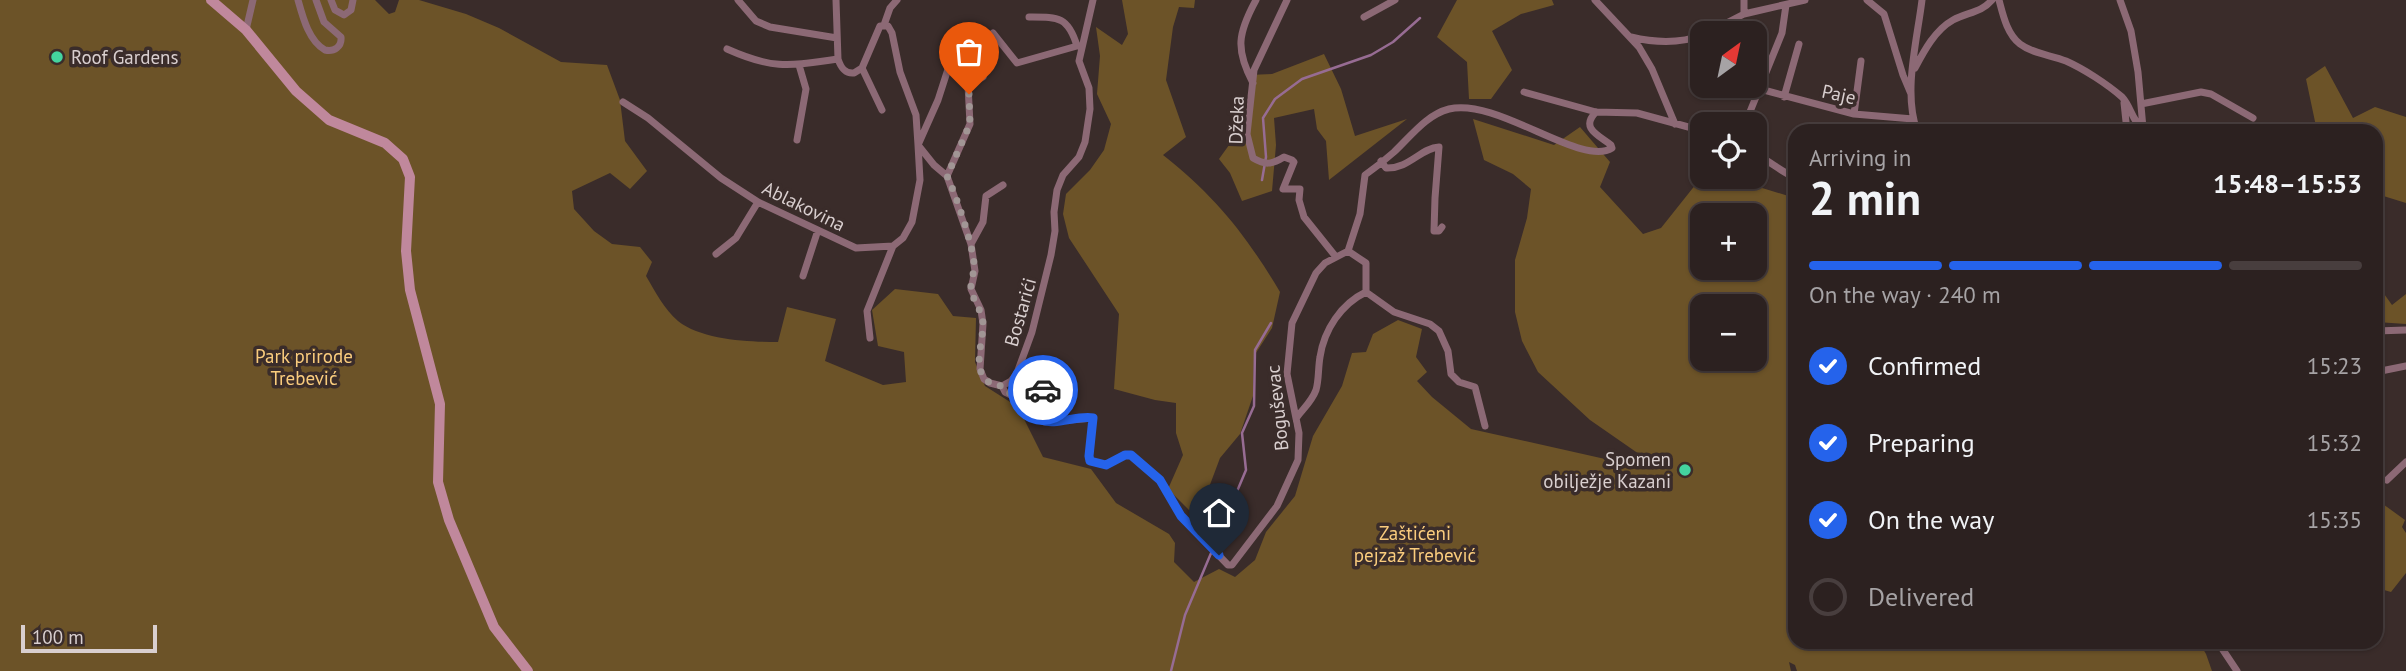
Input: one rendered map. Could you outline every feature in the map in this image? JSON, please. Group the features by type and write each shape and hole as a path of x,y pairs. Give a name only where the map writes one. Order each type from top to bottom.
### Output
{"main road":[{"path":"211,0 246,30 296,91 329,120 385,143 403,159 410,177 406,251 410,290 440,404 438,482 449,520 494,627 528,671"}],"street":[{"path":"246,30 253,0"},
{"path":"298,0 316,42 326,50 334,50 340,45 341,37 324,22 316,0"},
{"path":"331,0 335,10 344,15 351,10 353,0"},
{"path":"738,0 757,21 770,27 837,38"},
{"path":"836,0 838,60 841,67 854,74 862,68 877,30 884,25 897,0"},
{"name":"Bostarići","path":"918,145 933,165 947,176 971,243 975,271 971,289 981,310 983,324 980,369 984,379 1002,386 1011,381 1017,373 1032,332 1055,231 1057,190 1063,175 1079,157 1085,142 1090,109 1089,88 1079,61 1080,46 1093,0"},
{"path":"1253,83 1243,64 1239,45 1256,0"},
{"name":"Džeka","path":"1287,0 1254,70 1248,146 1253,158 1265,164 1284,157 1294,162 1283,189 1300,189 1299,200 1304,217 1336,257"},
{"path":"1364,17 1395,0"},
{"path":"1595,0 1631,37 1652,69 1675,124"},
{"path":"1744,0 1744,14"},
{"path":"1730,21 1744,14 1805,0"},
{"path":"1867,0 1885,13 1911,95"},
{"path":"1915,124 1911,95 1922,0"},
{"path":"1913,72 1924,51 1944,25 1986,8 1992,0"},
{"path":"1999,0 2008,29 2019,43 2033,51 2068,62 2123,99 2137,124"},
{"path":"2120,0 2131,31 2143,124"},
{"path":"1768,69 1782,33 1786,5"},
{"path":"993,33 1017,63 1080,46 1071,29 1062,20 1054,17 1029,17"},
{"path":"870,338 867,311 893,246 903,238 912,222 920,180 916,115 900,72 892,33 888,26 884,25"},
{"path":"1631,37 1664,42 1690,39"},
{"path":"1784,97 1799,44"},
{"path":"727,49 771,65 838,60"},
{"path":"1854,114 1861,61"},
{"path":"797,140 806,89 799,65"},
{"path":"862,68 882,110"},
{"path":"918,145 948,69"},
{"path":"947,176 970,124 968,85 983,77"},
{"path":"1524,92 1596,112 1637,113 1690,128"},
{"name":"Paje","path":"1768,92 1854,114 1913,119"},
{"path":"2141,104 2201,92 2211,94 2253,118"},
{"path":"2123,99 2126,124"},
{"name":"Ablakovina","path":"623,102 648,118 721,178 758,202 856,248 893,246"},
{"path":"1366,292 1366,263 1348,251 1364,199 1365,175 1389,157 1430,118 1448,109 1467,107 1507,117 1582,150 1605,152 1612,148 1611,145 1595,133 1589,123 1589,118 1596,112"},
{"path":"1381,161 1386,168 1395,168 1409,163 1434,147 1439,147 1434,231 1439,231 1442,227"},
{"path":"1767,159 1788,175"},
{"path":"971,243 983,222 986,196 1003,185"},
{"path":"716,254 736,238 758,202"},
{"path":"803,276 818,230"},
{"name":"Boguševac","path":"1002,386 1005,392 1011,395 1051,389 1056,391 1056,401 1042,416 1044,422 1092,418 1090,461 1106,465 1125,455 1131,455 1160,480 1181,516 1228,565 1232,565 1278,506 1298,460 1297,417 1287,374 1292,323 1316,274 1325,263 1348,251"},
{"path":"1297,417 1317,388 1322,343 1328,330 1351,302 1366,292"},
{"path":"1366,292 1394,312 1430,324 1439,331 1448,351 1451,374 1460,382 1475,387 1485,426"},
{"path":"2383,331 2406,330"},
{"path":"2383,371 2406,366"},
{"path":"2387,480 2406,462"},
{"path":"2223,649 2237,671"}],"green space":[{"name":"Park prirode Trebević","path":"0,0 375,0 389,14 395,12 399,0 419,0 466,14 499,28 561,62 607,65 620,100 625,141 647,171 630,189 610,173 572,191 574,209 594,231 612,244 640,247 652,262 646,276 664,305 678,321 712,336 778,342 787,307 836,319 825,361 883,385 906,382 904,352 878,346 872,310 895,289 938,294 953,316 976,318 975,362 985,386 1018,407 1043,457 1091,469 1116,503 1169,534 1175,543 1174,562 1194,582 1219,569 1235,577 1255,560 1266,532 1295,496 1313,436 1342,386 1352,353 1366,352 1373,334 1398,320 1422,329 1416,357 1427,372 1417,381 1471,429 1654,470 1639,454 1590,420 1538,372 1522,341 1515,312 1515,260 1527,218 1531,189 1513,174 1484,160 1473,119 1554,145 1580,127 1610,162 1600,187 1643,234 1661,228 1692,189 1766,189 1788,196 1788,649 2203,649 2212,671 1797,671 1795,665 1789,662 1791,671 0,671"},
{"path":"1122,0 1195,0 1194,8 1179,7 1173,27 1166,80 1186,137 1163,155 1199,186 1229,218 1255,252 1280,292 1272,328 1254,356 1253,396 1240,434 1220,458 1208,490 1192,513 1168,489 1183,455 1176,433 1176,403 1114,389 1119,314 1069,238 1063,214 1066,194 1090,170 1104,150 1111,124 1097,94 1100,56 1096,27 1122,45 1128,34"},
{"path":"1457,0 1552,0 1554,5 1521,14 1492,31 1512,70 1491,99 1469,99 1467,62 1437,37"},
{"path":"1324,54 1341,89 1355,136 1407,119 1329,180 1326,141 1317,129 1314,109 1274,118 1276,145 1272,191 1242,201 1230,173 1219,159 1252,113 1249,75 1272,74"},
{"path":"2325,66 2353,118 2375,107 2406,117 2406,203 2383,196 2383,124 2316,124 2306,79"},
{"path":"2383,292 2392,305 2406,294 2406,324 2383,322"},
{"path":"2383,504 2405,520 2402,527 2406,533 2406,573 2391,592 2383,590"}],"waterway":[{"path":"1262,180 1266,157 1263,118 1275,99 1302,79 1371,55 1393,42 1420,18"},
{"path":"1171,671 1185,615 1246,470 1242,433 1254,406 1255,350 1271,323"}],"way so far":[{"path":"969,94 970,124 947,176 974,258 975,271 971,289 981,310 983,324 980,369 984,379 1002,386 1005,392 1011,395 1043,390"}],"place":[{"name":"Roof Gardens","path":"57,57"},
{"name":"Spomen obilježje Kazani","path":"1685,470"}],"route":[{"path":"1043,390 1051,389 1058,395 1042,416 1044,422 1093,418 1090,461 1106,465 1125,455 1131,455 1160,480 1181,516 1219,555"}],"park label":[{"name":"Zaštićeni pejzaž Trebević","path":"1415,544"}]}
